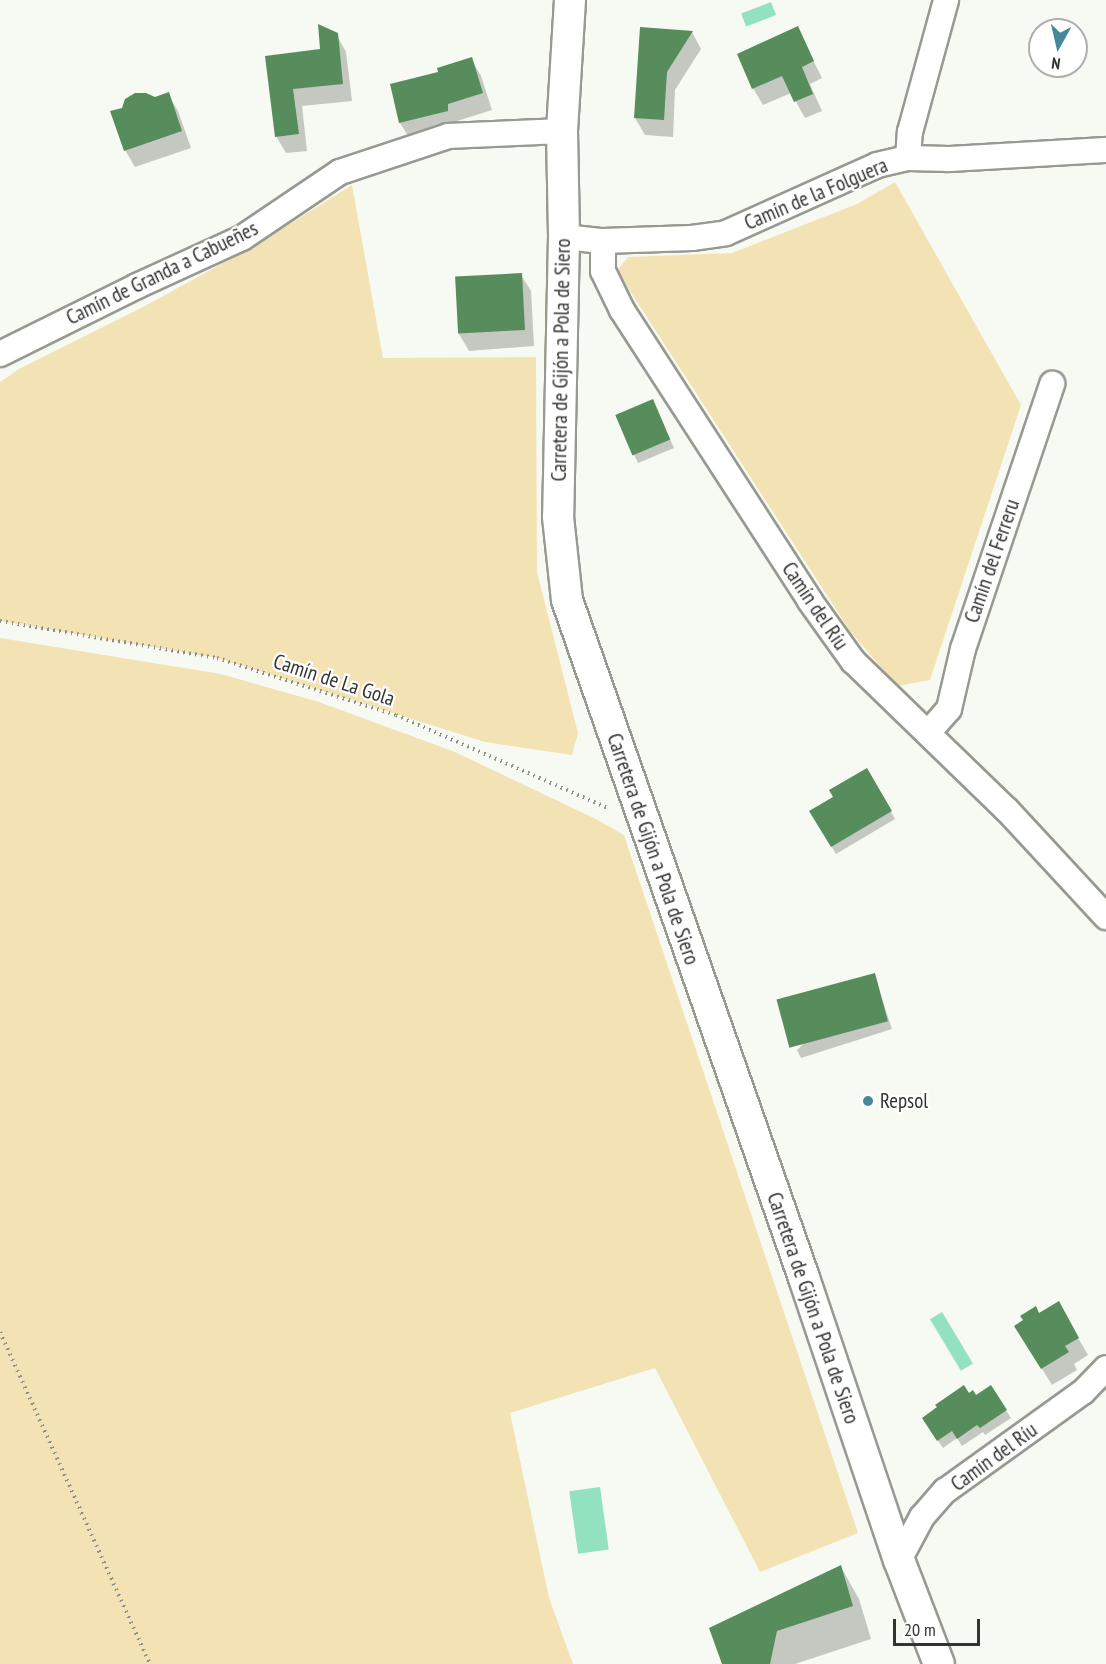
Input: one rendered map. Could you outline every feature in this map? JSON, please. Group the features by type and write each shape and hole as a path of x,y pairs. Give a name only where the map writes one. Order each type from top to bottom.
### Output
{"street":[{"name":"Carretera de Gijón a Pola de Siero","path":"570,0 562,131 564,237 558,518 567,600 804,1278 898,1560 939,1664"},
{"path":"908,158 910,132 946,0"},
{"name":"Camín de Granda a Cabueñes","path":"0,354 137,286 242,238 340,172 448,136 562,131"},
{"name":"Camín de la Folguera","path":"564,237 603,241 692,238 726,233 878,165 908,158 949,159 1106,150"},
{"name":"Camín del Ríu","path":"603,241 603,271 622,310 810,601 853,661 1007,810 1106,917"},
{"name":"Camín del Ferreru","path":"928,733 949,709 963,650 1052,384"},
{"name":"Camín del Ríu","path":"898,1560 922,1517 945,1491 1083,1392 1106,1368"}],"path":[{"name":"Camín de La Gola","path":"0,621 228,662 396,715 643,822"},
{"path":"0,1332 150,1664"}],"shaded area":[{"path":"771,2 776,15 746,27 741,13"},
{"path":"895,182 1021,405 930,680 897,686 850,631 617,271 628,257 732,253 857,204"},
{"path":"352,185 383,358 536,357 537,572 578,733 572,755 485,742 217,658 0,621 0,382 19,369 143,307 256,245"},
{"path":"0,638 221,674 319,702 455,752 598,820 624,835 858,1533 760,1572 655,1368 510,1413 549,1598 573,1664 0,1664"},
{"path":"942,1312 973,1363 961,1371 930,1319"},
{"path":"600,1487 609,1549 578,1554 569,1491"}],"building":[{"path":"318,24 338,33 343,84 293,89 299,134 275,137 265,56 320,49"},
{"path":"798,26 814,61 802,67 813,94 794,102 782,76 752,89 737,54"},
{"path":"640,27 693,31 667,72 664,120 634,118"},
{"path":"472,57 483,93 448,104 448,111 399,123 390,84 438,72 437,68"},
{"path":"169,92 182,131 124,151 110,111 122,108 125,99 135,93 146,93 155,97"},
{"path":"522,273 525,330 458,333 455,277"},
{"path":"653,399 670,440 632,456 615,415"},
{"path":"867,768 892,811 831,847 809,811 833,797 829,790"},
{"path":"875,973 888,1021 789,1048 776,999"},
{"path":"1059,1301 1079,1338 1065,1346 1069,1352 1041,1369 1014,1326 1023,1320 1020,1316 1036,1306 1039,1313"},
{"path":"964,1385 969,1393 973,1390 976,1395 991,1385 1007,1410 980,1428 977,1425 957,1439 952,1431 937,1441 922,1418 937,1407 935,1405"},
{"path":"841,1565 853,1606 777,1631 770,1664 722,1664 709,1628"}],"place":[{"name":"Repsol","path":"868,1101"}]}
